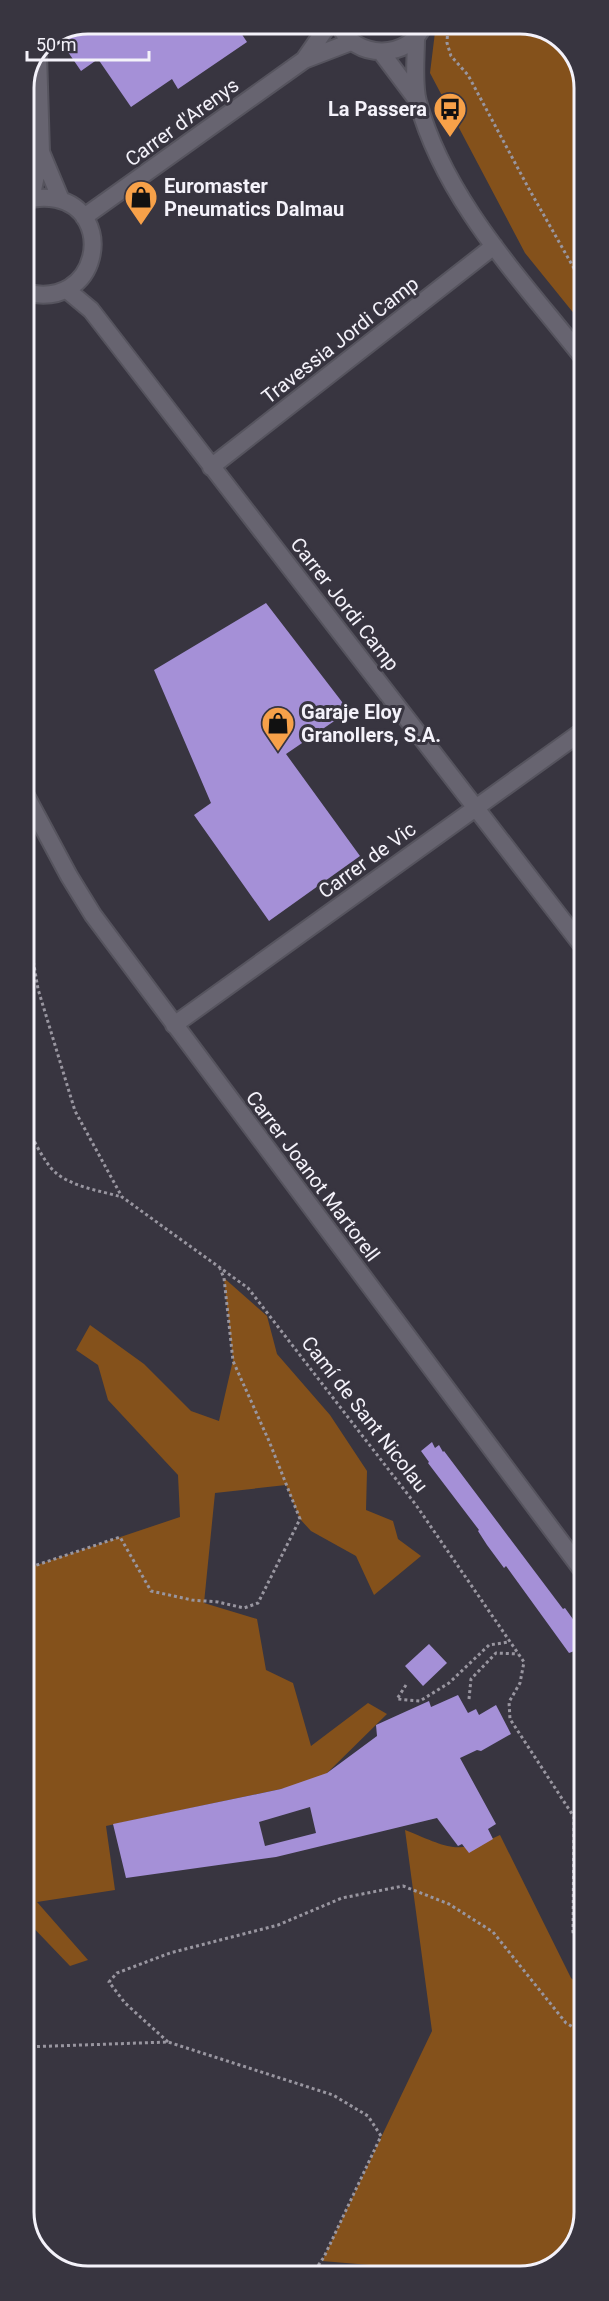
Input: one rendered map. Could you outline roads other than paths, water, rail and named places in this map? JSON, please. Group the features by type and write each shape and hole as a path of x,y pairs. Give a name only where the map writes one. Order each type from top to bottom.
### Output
{"street":[{"name":"Carrer d'Arenys","path":"304,60 322,35"},
{"path":"346,35 351,42 365,50 381,52 397,50 415,35"},
{"path":"417,100 420,35"},
{"name":"Carrer d'Arenys","path":"84,217 304,60 351,42"},
{"path":"381,52 417,100 430,136 450,179 494,246 574,346"},
{"path":"34,176 41,153 38,70"},
{"path":"41,153 61,200"},
{"path":"34,199 46,197 61,200 74,207 84,217 91,232 93,249 90,265 81,279 68,290 53,295 34,295"},
{"name":"Travessia Jordi Camp","path":"211,466 494,246"},
{"name":"Carrer Jordi Camp","path":"68,290 91,310 574,935"},
{"name":"Carrer de Vic","path":"174,1025 574,737"},
{"name":"Carrer Joanot Martorell","path":"34,811 93,915 574,1559"}],"place":[{"name":"La Passera","path":"450,138"},
{"name":"Euromaster Pneumatics Dalmau","path":"141,226"},
{"name":"Garaje Eloy Granollers, S.A.","path":"278,752"}]}
